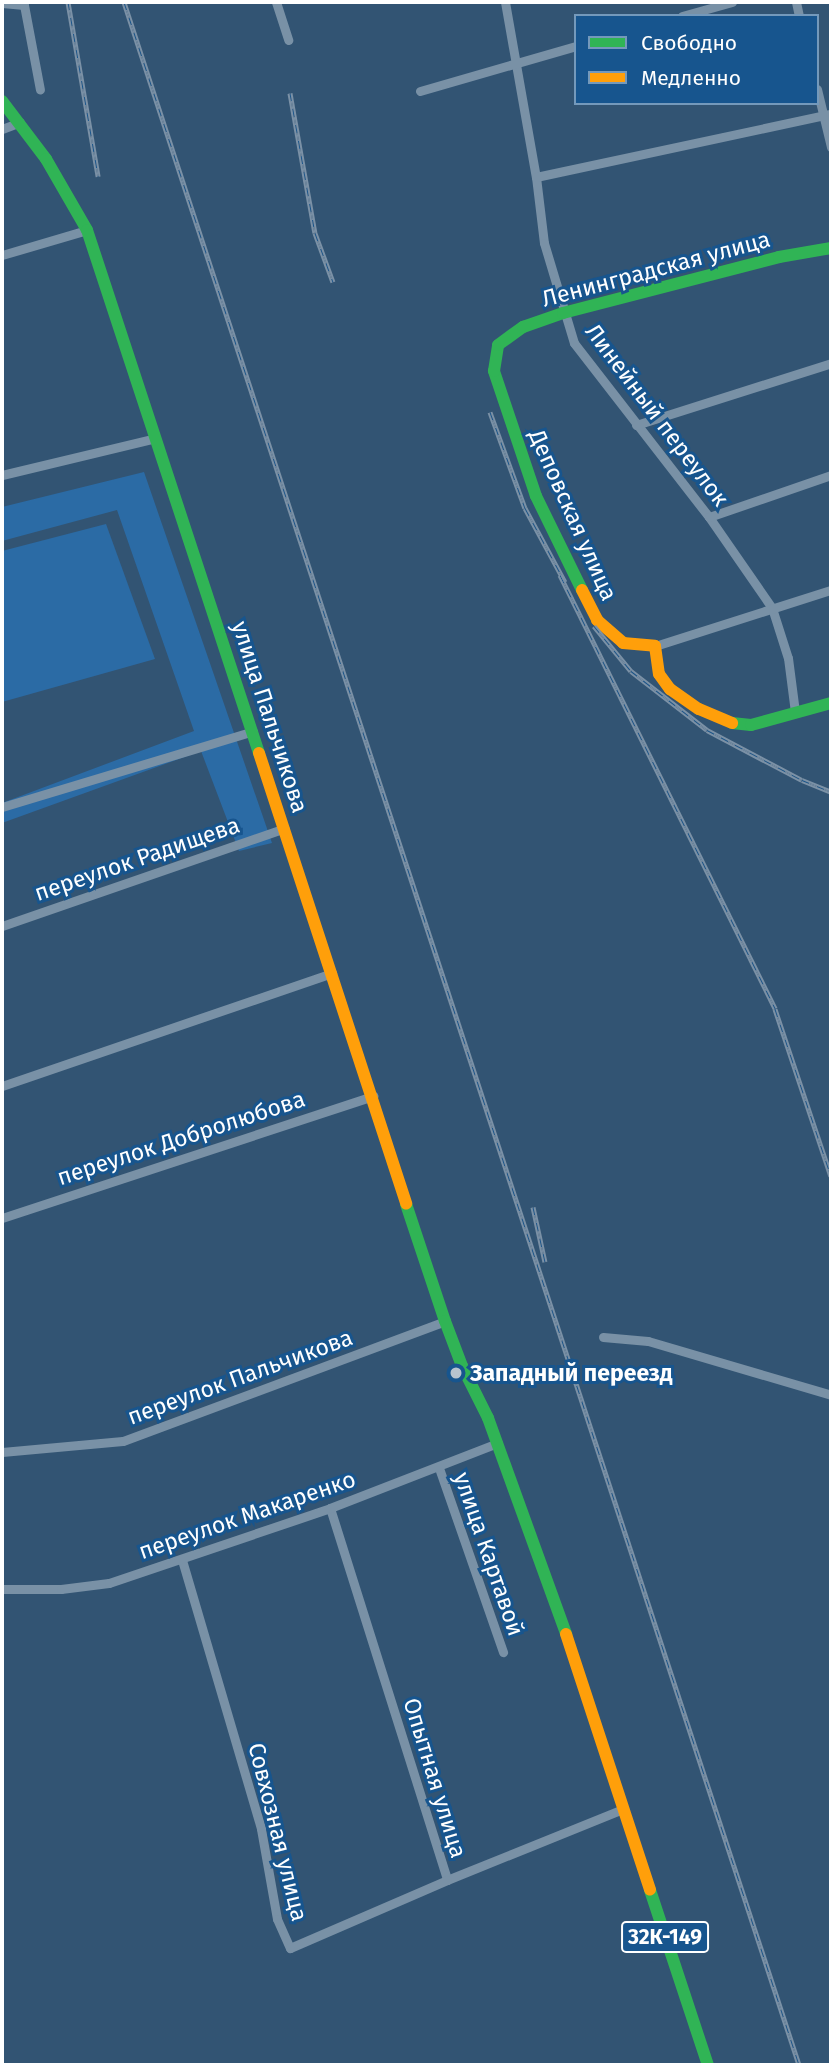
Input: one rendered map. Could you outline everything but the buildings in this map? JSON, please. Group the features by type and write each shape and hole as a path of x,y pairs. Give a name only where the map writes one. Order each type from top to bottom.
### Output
{"main road":[{"name":"улица Пальчикова","path":"2,101 21,122 87,230 445,1321 462,1366 498,1443 569,1642 623,1809"},
{"name":"Ленинградская улица","path":"498,345 523,327 563,313 779,257 831,248"},
{"name":"Деповская улица","path":"498,345 494,371 512,432 536,496 597,620 623,643 654,646"},
{"path":"654,646 659,674 670,689 699,709 729,723 751,725 831,703"},
{"name":"32К-149","path":"623,1809 708,2065"}],"street":[{"path":"276,2 288,40"},
{"name":"Линейный переулок","path":"505,2 536,177 544,243 574,343 709,517 772,608 788,657 795,712"},
{"path":"689,14 732,2"},
{"path":"2,3 24,5 40,90"},
{"path":"420,91 574,47"},
{"path":"819,94 827,114 831,147"},
{"path":"536,177 827,114"},
{"path":"2,128 21,122"},
{"path":"2,255 87,230"},
{"path":"636,425 831,363"},
{"path":"2,475 156,438"},
{"path":"709,517 831,475"},
{"path":"654,646 831,590"},
{"path":"2,807 253,731"},
{"name":"переулок Радищева","path":"2,926 285,828"},
{"path":"2,1086 332,973"},
{"name":"переулок Добролюбова","path":"2,1218 373,1096"},
{"name":"переулок Пальчикова","path":"2,1452 123,1441 445,1321"},
{"path":"603,1337 648,1341 831,1395"},
{"name":"переулок Макаренко","path":"2,1589 61,1588 108,1583 330,1508 498,1443"},
{"name":"улица Картавой","path":"439,1468 503,1652"},
{"name":"Опытная улица","path":"330,1508 447,1880 623,1809"},
{"name":"Совхозная улица","path":"182,1560 261,1829 277,1919 290,1948 447,1880"}],"shaded area":[{"path":"144,472 272,843 239,851 201,751 2,823 2,803 194,731 117,510 2,541 2,507"},
{"path":"106,524 155,659 2,702 2,551"}],"railway":[{"path":"68,2 98,176"},
{"path":"124,2 799,2065"},
{"path":"290,93 315,233 333,282"},
{"path":"490,412 525,508 565,582"},
{"path":"560,575 775,1009 831,1176"},
{"path":"594,626 631,671 707,730 802,780 831,792"},
{"path":"533,1207 545,1262"}],"traffic: fast":[{"path":"2,101 46,159 87,230 259,753"},
{"path":"582,590 536,496 494,371 498,345 523,327 563,313 779,257 831,248"},
{"path":"732,723 751,725 831,703"},
{"path":"406,1204 445,1321 462,1366 488,1418 566,1634"},
{"path":"650,1890 708,2065"}],"traffic: slow":[{"path":"582,590 597,620 623,643 655,646 659,674 670,689 699,709 732,723"},
{"path":"259,753 406,1204"},
{"path":"566,1634 650,1890"}],"place":[{"name":"Западный переезд","path":"456,1373"}]}
